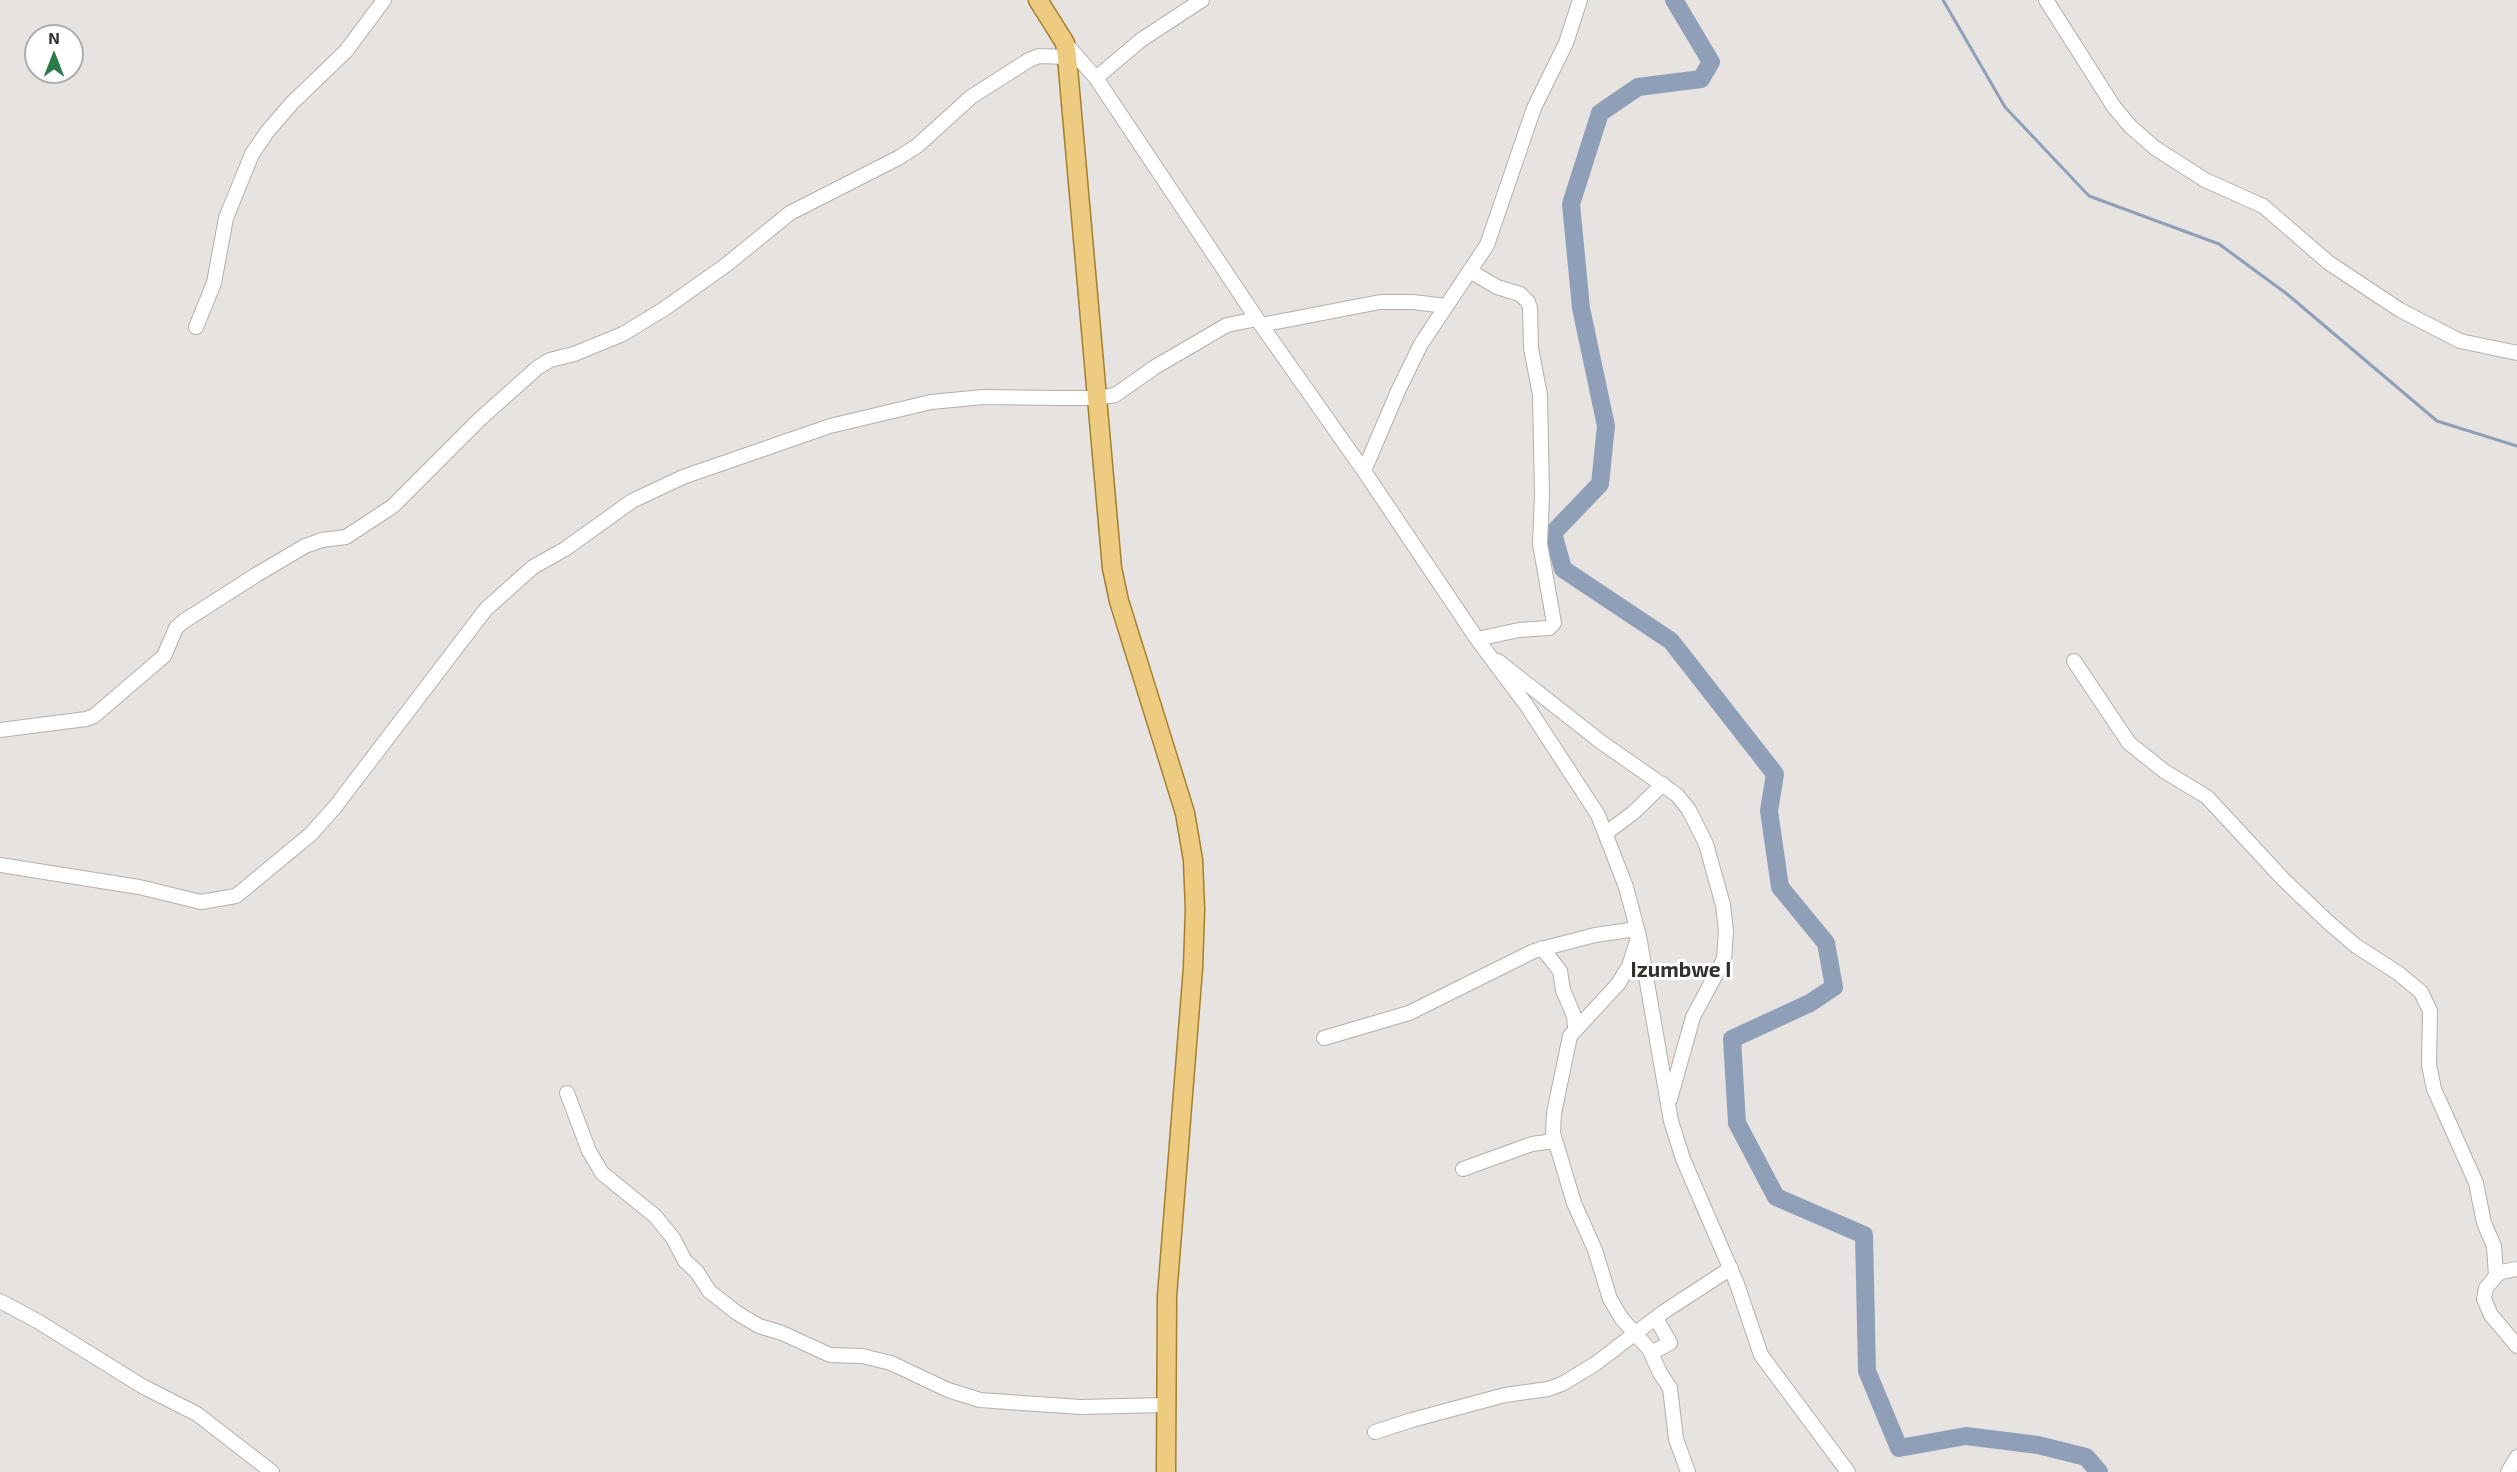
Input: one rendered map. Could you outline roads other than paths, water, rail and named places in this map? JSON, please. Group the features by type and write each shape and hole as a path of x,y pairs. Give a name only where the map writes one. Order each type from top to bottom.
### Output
{"main road":[{"path":"1038,0 1066,50 1110,550 1119,601 1185,813 1193,860 1195,909 1193,968 1167,1296 1166,1472"}],"street":[{"path":"196,327 214,283 226,218 252,154 292,103 346,51 384,0"},
{"path":"1096,78 1142,40 1202,0"},
{"path":"1364,471 1413,361 1487,245 1534,108 1566,43 1580,0"},
{"path":"2046,0 2118,112 2155,148 2205,180 2263,206 2329,263 2400,310 2460,340 2517,353"},
{"path":"0,730 94,716 164,656 176,628 184,621 311,543 346,537 383,513 418,483 480,418 537,368 550,360 574,354 623,334 664,309 790,213 917,146 978,91 1029,60 1066,50 1096,78 1259,322 1572,773 1598,815 1626,887 1638,932 1668,1107 1683,1159 1731,1268 1766,1364 1820,1431 1848,1472"},
{"path":"1470,271 1497,287 1520,294 1528,302 1530,308 1531,348 1540,395 1542,495 1540,544 1554,623 1550,628 1519,630 1477,639"},
{"path":"0,865 139,887 201,902 236,896 311,834 335,807 486,609 533,567 565,549 616,510 683,477 830,426 931,402 983,397 1097,398 1119,393 1146,373 1227,325 1380,302 1413,302 1446,306"},
{"path":"1492,657 1510,668 1601,742 1664,784 1684,802 1699,828 1716,874 1726,931 1725,959 1693,1017 1668,1107"},
{"path":"2074,661 2129,743 2169,774 2207,797 2283,879 2328,922 2356,946 2398,973 2421,992 2428,1004 2430,1017 2429,1065 2434,1089 2454,1129 2476,1183 2484,1223 2494,1246 2496,1276"},
{"path":"1606,833 1633,813 1664,784"},
{"path":"1324,1038 1383,1023 1409,1013 1542,948 1595,935 1638,932"},
{"path":"1638,932 1629,966 1618,984 1604,1001 1575,1028 1566,1045 1553,1121 1554,1141 1574,1203 1595,1250 1610,1299 1622,1319 1651,1353 1671,1392 1676,1439 1688,1472"},
{"path":"1542,948 1560,971 1563,990 1574,1016 1575,1028"},
{"path":"567,1093 589,1151 602,1173 655,1216 709,1291 727,1306 759,1326 782,1333 830,1355 862,1356 891,1364 948,1390 980,1400 1069,1407 1128,1408 1166,1405"},
{"path":"1463,1169 1532,1144 1554,1141"},
{"path":"1375,1432 1505,1395 1548,1389 1562,1384 1595,1364 1656,1318 1731,1268"},
{"path":"2517,1269 2501,1272 2484,1293 2485,1304 2491,1315 2517,1346"},
{"path":"0,1301 39,1322 142,1386 197,1414 272,1472"},
{"path":"1651,1353 1670,1343 1656,1318"},
{"path":"2508,1472 2517,1457"}],"waterway":[{"path":"1674,0 1711,62 1701,79 1638,87 1600,113 1571,204 1581,308 1606,426 1600,484 1553,533 1563,569 1671,641 1775,774 1769,811 1780,887 1826,943 1834,987 1810,1003 1732,1039 1737,1123 1776,1197 1864,1235 1867,1371 1899,1448 1966,1436 2038,1445 2086,1457 2099,1472"},
{"path":"1943,0 2005,107 2089,196 2219,244 2287,294 2437,421 2517,446"}],"district":[{"name":"Izumbwe I","path":"1681,970"}]}
